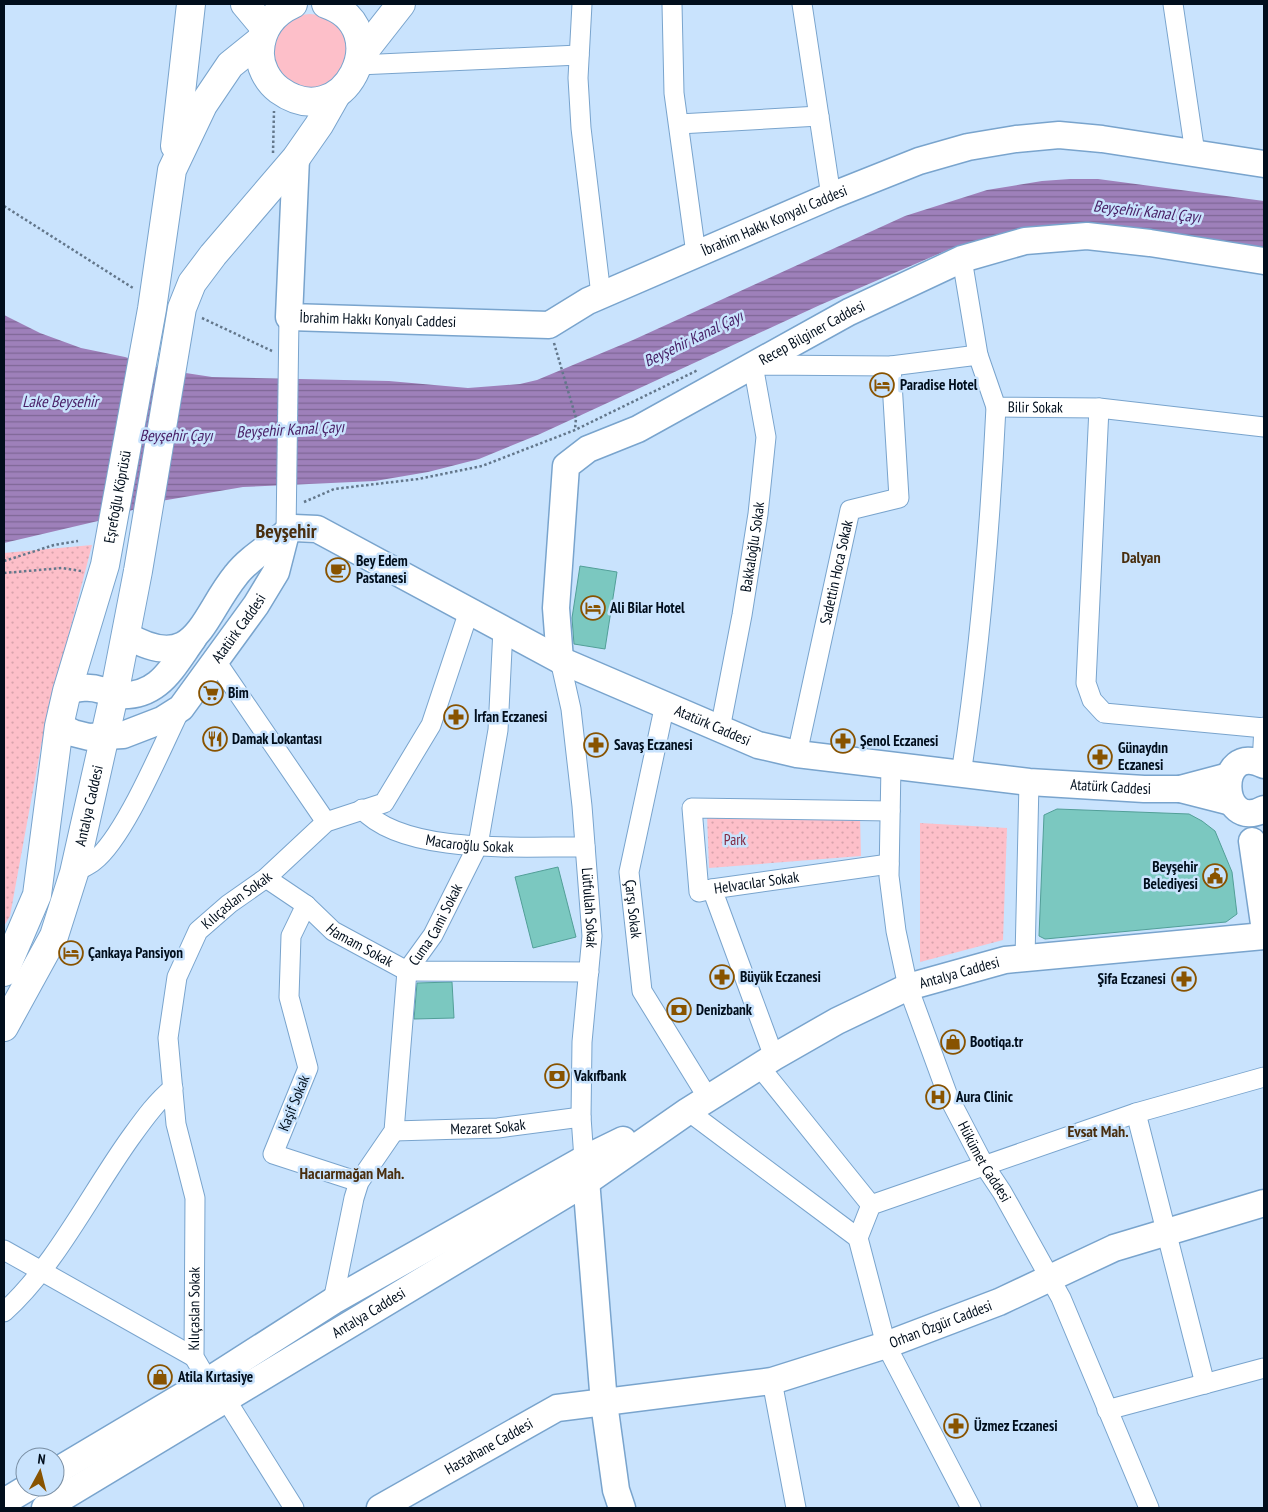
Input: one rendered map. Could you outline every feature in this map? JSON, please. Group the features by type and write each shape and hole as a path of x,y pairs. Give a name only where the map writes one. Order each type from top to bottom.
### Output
{"main road":[{"name":"Eşrefoğlu Köprüsü","path":"103,570 153,303 172,170 191,4"},
{"path":"245,4 263,34 260,57 265,73 274,87 288,96 304,101 321,100 336,95"},
{"path":"172,170 203,105 230,65 263,34 277,13 293,4"},
{"path":"326,4 346,15 354,27 360,40 360,60"},
{"path":"182,313 192,283 296,158 320,125 336,95 349,84 360,60 401,4"},
{"name":"İbrahim Hakkı Konyalı Caddesi","path":"289,317 549,325 602,295 830,196 919,161 968,147 1016,139 1059,135 1076,136 1264,164"},
{"path":"289,317 296,158"},
{"name":"Recep Bilginer Caddesi","path":"560,660 556,608 566,466 588,449 638,429 849,312 962,259 1025,241 1086,236 1150,243 1264,261"},
{"name":"Antalya Caddesi","path":"4,1027 54,936 74,873 126,635 182,313"},
{"name":"Atatürk Caddesi","path":"286,514 294,528 317,529 560,660 758,744 797,754 1029,782 1144,789 1180,789 1245,801"},
{"name":"Atatürk Caddesi","path":"126,635 153,648 174,647 193,640 236,574 286,514"},
{"name":"Atatürk Caddesi","path":"59,726 81,736 105,738 142,729 181,708 216,661 276,572 286,514"},
{"path":"4,972 37,895 59,726 67,692 103,570"},
{"path":"67,692 80,688 93,688 114,696 148,690 162,683 193,640"},
{"path":"1263,764 1243,763 1245,801 1260,873 1264,924"},
{"name":"Antalya Caddesi","path":"65,1467 217,1389 698,1104 767,1061 836,1021 908,987 1006,960 1264,936"},
{"path":"585,1170 604,1403 616,1490 622,1508"},
{"name":"Antalya Caddesi","path":"45,1508 217,1389 333,1301 585,1170"},
{"name":"Orhan Özgür Caddesi","path":"604,1403 772,1381 886,1346 999,1302 1114,1248 1264,1203"},
{"name":"Hastahane Caddesi","path":"380,1508 557,1408 604,1403"},
{"path":"4,1502 15,1496"}],"street":[{"path":"582,4 580,54 581,128 602,295"},
{"path":"672,4 674,93 696,254"},
{"path":"802,4 830,196"},
{"path":"1173,4 1195,153"},
{"path":"360,60 580,54"},
{"path":"679,124 819,116"},
{"name":"Bilir Sokak","path":"962,259 978,355 996,407 1099,408 1264,428"},
{"path":"286,514 289,317"},
{"path":"753,365 890,366 978,355"},
{"name":"Bakkaloğlu Sokak","path":"720,729 742,615 758,514 766,437 753,365"},
{"name":"Sadettin Hoca Sokak","path":"797,754 850,510 899,498 890,366"},
{"path":"961,774 971,708 988,557 996,407"},
{"path":"1099,408 1086,683 1092,700 1104,714 1264,728 1263,764"},
{"name":"Kılıçaslan Sokak","path":"294,1508 217,1389 194,1357 195,1198 176,1124 168,1038 177,977 198,931 229,904 266,878 326,822 384,803 431,725 469,611"},
{"name":"Cuma Cami Sokak","path":"333,1301 359,1182 394,1131 407,971 433,935 478,845 498,730 503,629"},
{"name":"Lütfullah Sokak","path":"560,660 571,709 592,936 582,1042 581,1117 585,1170"},
{"path":"216,661 326,822"},
{"name":"Çarşı Sokak","path":"665,704 629,872 642,992 698,1104"},
{"path":"74,873 94,861 112,842 131,809 181,708"},
{"name":"Hükümet Caddesi","path":"891,765 890,864 896,931 908,987 948,1096 984,1165 1002,1192 1061,1298 1149,1508"},
{"path":"1025,958 1029,782"},
{"path":"712,889 699,892 692,808 890,811"},
{"name":"Macaroğlu Sokak","path":"362,809 378,823 402,834 432,841 478,845 585,847"},
{"name":"Helvacılar Sokak","path":"871,1204 767,1061 712,889 890,864"},
{"name":"Hamam Sokak","path":"266,878 306,905 333,931 407,971 589,972"},
{"name":"Kaşif Sokak","path":"306,905 291,936 289,997 308,1068 273,1154 359,1182"},
{"path":"971,1508 886,1346 858,1238 871,1204 1136,1113 1264,1077"},
{"path":"4,1312 41,1271 119,1154 158,1100 172,1088"},
{"path":"698,1104 858,1238"},
{"path":"1136,1113 1205,1384"},
{"name":"Mezaret Sokak","path":"394,1131 498,1128 581,1117"},
{"path":"4,1250 194,1357"},
{"path":"1107,1410 1264,1368"},
{"path":"772,1381 796,1508"}],"path":[{"path":"272,186 274,87"},
{"path":"4,206 140,292 153,303"},
{"path":"182,313 288,359"},
{"path":"558,356 576,418"},
{"path":"286,514 334,489 418,478 482,466 575,430 707,366"},
{"path":"4,561 54,545 78,541"},
{"path":"4,572 62,568 103,570"}],"green space":[{"path":"310,14 331,20 341,30 347,51 341,72 331,82 310,88 289,82 279,72 273,51 279,30 289,20"},
{"path":"92,545 44,730 10,916 4,926 4,553"},
{"name":"Park","path":"707,814 860,816 861,856 709,868"},
{"path":"920,823 1007,828 1003,940 920,962"}],"water":[{"name":"Beyşehir Çayı","path":"1098,179 1264,201 1264,249 998,235 950,249 820,305 540,434 479,459 428,472 375,481 243,487 161,501 98,521 4,543 4,315 40,333 81,348 125,357 166,370 212,377 389,381 468,388 520,384 537,380 633,340 905,216 987,190 1042,181"}],"building":[{"name":"Ali Bilar Hotel","path":"580,566 617,572 605,649 574,644 572,618"},
{"name":"Beyşehir Belediyesi","path":"1057,809 1189,814 1202,821 1215,831 1232,872 1237,914 1226,922 1045,939 1039,936 1044,815"},
{"path":"558,867 576,937 533,948 515,877"},
{"path":"452,982 454,1018 414,1019 417,983"}],"place":[{"name":"Paradise Hotel","path":"882,385"},
{"name":"Bey Edem Pastanesi","path":"338,570"},
{"name":"Ali Bilar Hotel","path":"593,608"},
{"name":"Bim","path":"211,693"},
{"name":"İrfan Eczanesi","path":"456,717"},
{"name":"Damak Lokantası","path":"215,739"},
{"name":"Şenol Eczanesi","path":"843,741"},
{"name":"Savaş Eczanesi","path":"596,745"},
{"name":"Günaydın Eczanesi","path":"1100,757"},
{"name":"Beyşehir Belediyesi","path":"1215,876"},
{"name":"Çankaya Pansiyon","path":"71,953"},
{"name":"Büyük Eczanesi","path":"722,977"},
{"name":"Şifa Eczanesi","path":"1184,979"},
{"name":"Denizbank","path":"679,1010"},
{"name":"Bootiqa.tr","path":"953,1042"},
{"name":"Vakıfbank","path":"557,1076"},
{"name":"Aura Clinic","path":"938,1097"},
{"name":"Atila Kırtasiye","path":"160,1377"},
{"name":"Üzmez Eczanesi","path":"956,1426"}],"district":[{"name":"Beyşehir","path":"286,531"},
{"name":"Dalyan","path":"1141,557"},
{"name":"Evsat Mah.","path":"1098,1131"},
{"name":"Hacıarmağan Mah.","path":"352,1173"}],"water label":[{"name":"Beyşehir Kanal Çayı","path":"1147,211"},
{"name":"Beyşehir Kanal Çayı","path":"693,338"},
{"name":"Lake Beysehir","path":"60,401"},
{"name":"Beyşehir Kanal Çayı","path":"290,429"}]}
